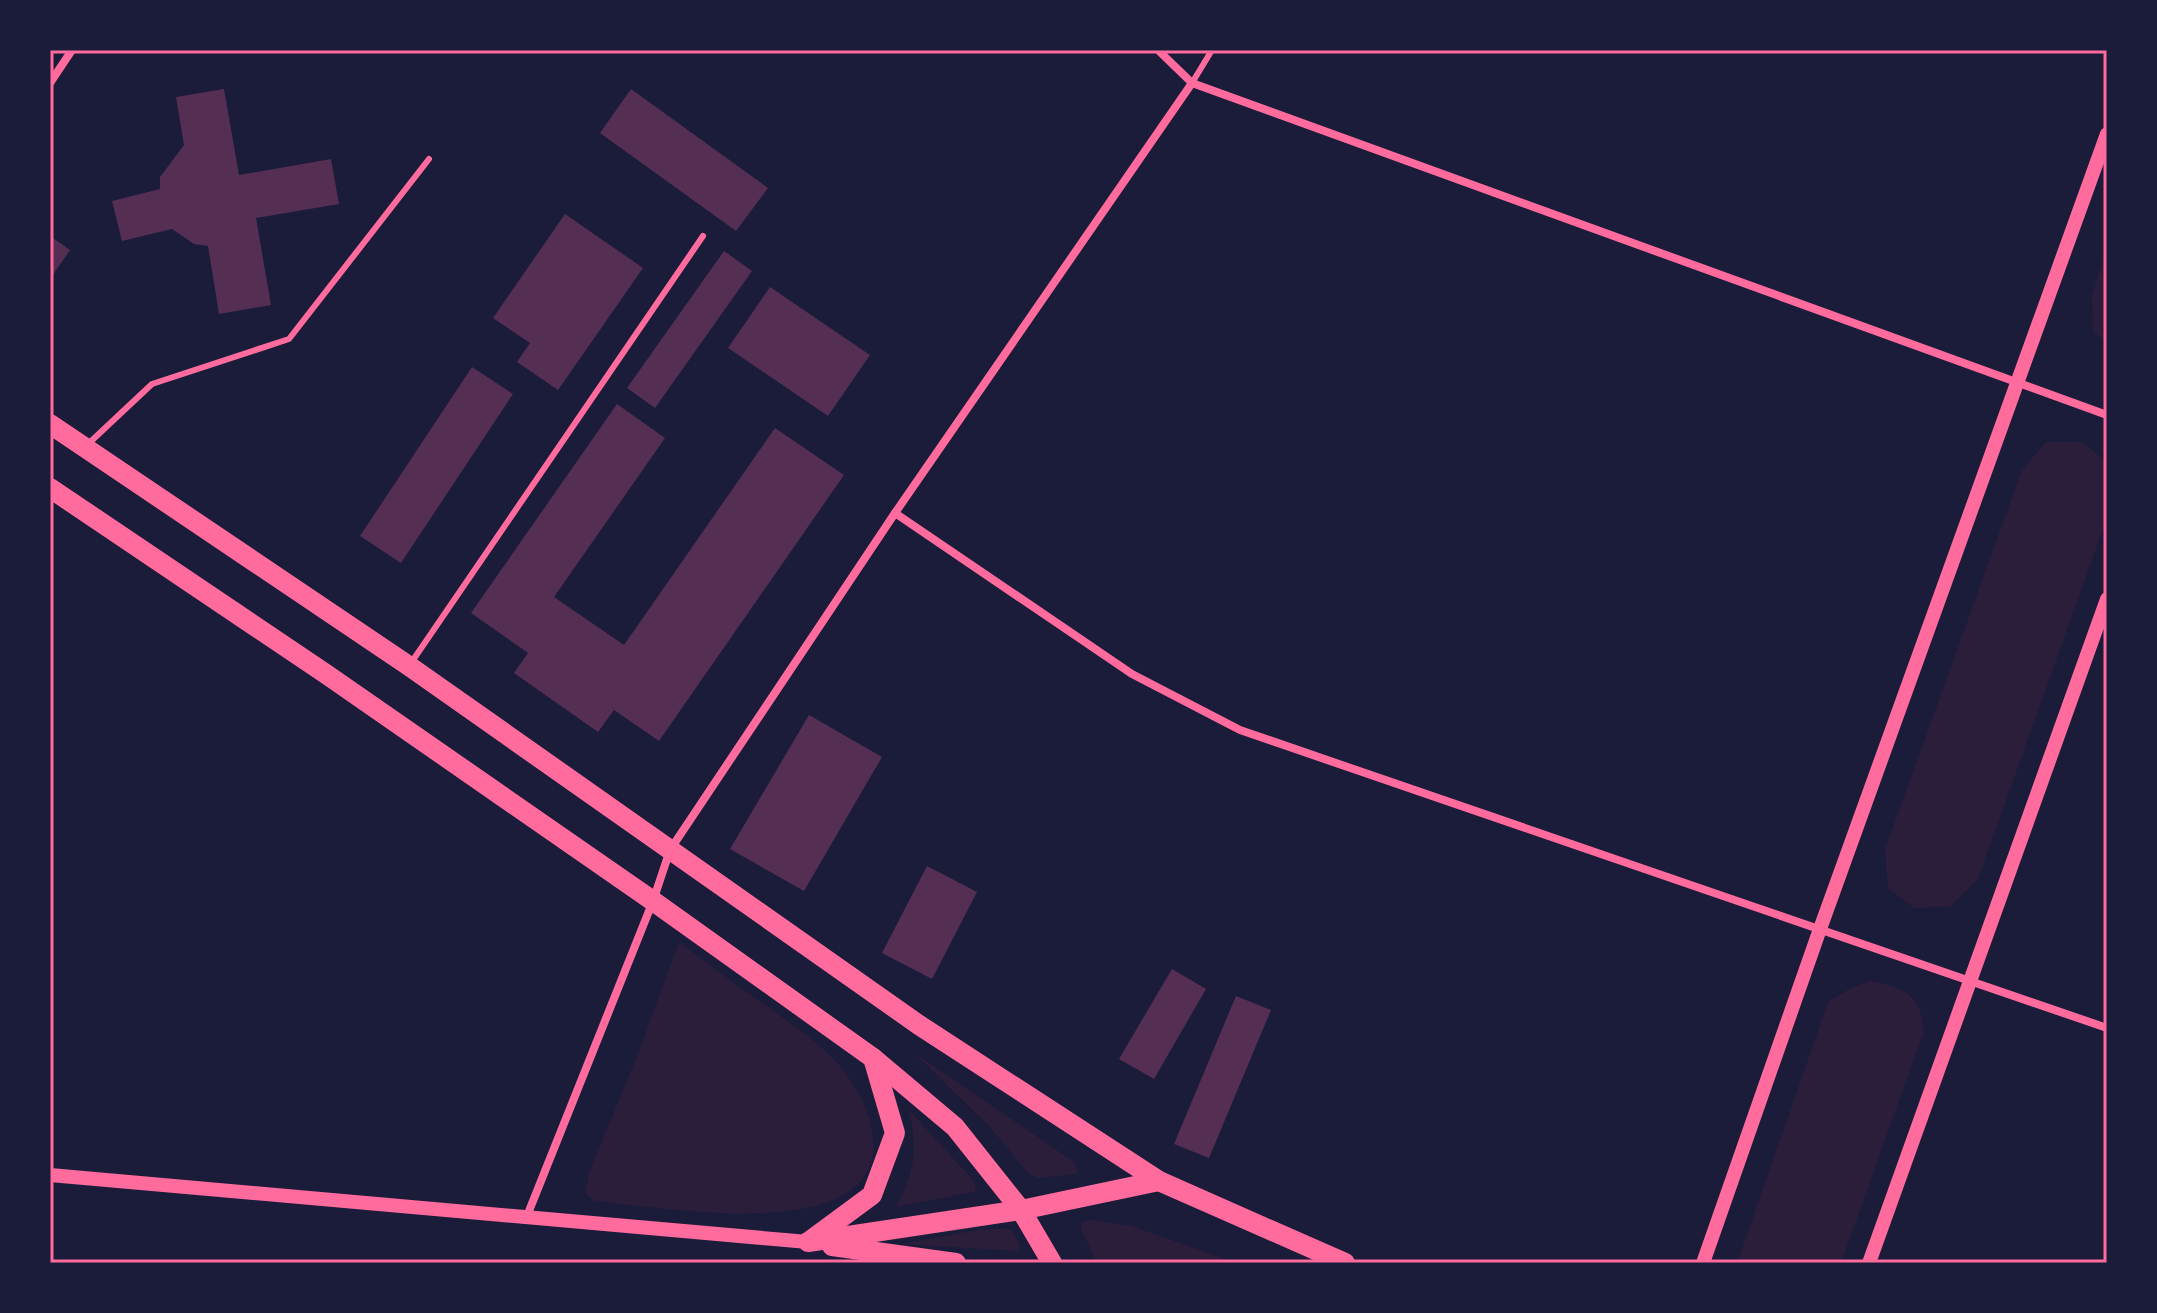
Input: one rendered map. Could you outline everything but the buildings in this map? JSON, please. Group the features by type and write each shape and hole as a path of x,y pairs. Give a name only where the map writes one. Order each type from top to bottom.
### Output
{"main road":[{"path":"50,424 409,666 919,1025 1159,1181 1345,1263"},
{"path":"50,488 326,674 873,1058 955,1127 1021,1210 1052,1263"},
{"path":"808,1242 872,1195 895,1133 873,1058"},
{"path":"808,1242 1021,1210 1159,1181"},
{"path":"808,1242 956,1263"}],"street":[{"path":"50,83 72,50"},
{"path":"1158,50 1192,83 2107,415"},
{"path":"527,1216 653,901 670,850 895,513 1192,83"},
{"path":"1703,1263 2107,134"},
{"path":"895,513 1132,674 1240,730 2107,1028"},
{"path":"1869,1263 2107,599"},
{"path":"50,1175 808,1242"}],"lane":[{"path":"1192,83 1212,50"},
{"path":"84,447 152,384 289,339 429,159"},
{"path":"409,666 703,236"}],"shaded area":[{"path":"2107,249 2107,344 2093,331 2092,295"},
{"path":"2046,442 2082,442 2107,462 2107,518 1978,879 1950,907 1914,908 1888,888 1885,849 2022,470"},
{"path":"679,942 820,1046 838,1064 858,1092 870,1121 873,1153 860,1181 834,1200 797,1210 708,1212 596,1201 585,1194 589,1173"},
{"path":"1870,981 1902,990 1916,1002 1923,1034 1841,1263 1737,1263 1828,1002"},
{"path":"913,1052 1073,1161 1078,1170 1076,1174 1038,1178 1028,1173 990,1127"},
{"path":"909,1110 974,1181 974,1192 896,1207 913,1160"},
{"path":"1090,1220 1132,1226 1236,1263 1097,1263 1081,1229 1082,1222"},
{"path":"1005,1228 1012,1231 1021,1246 1017,1251 901,1244 977,1230"}]}
